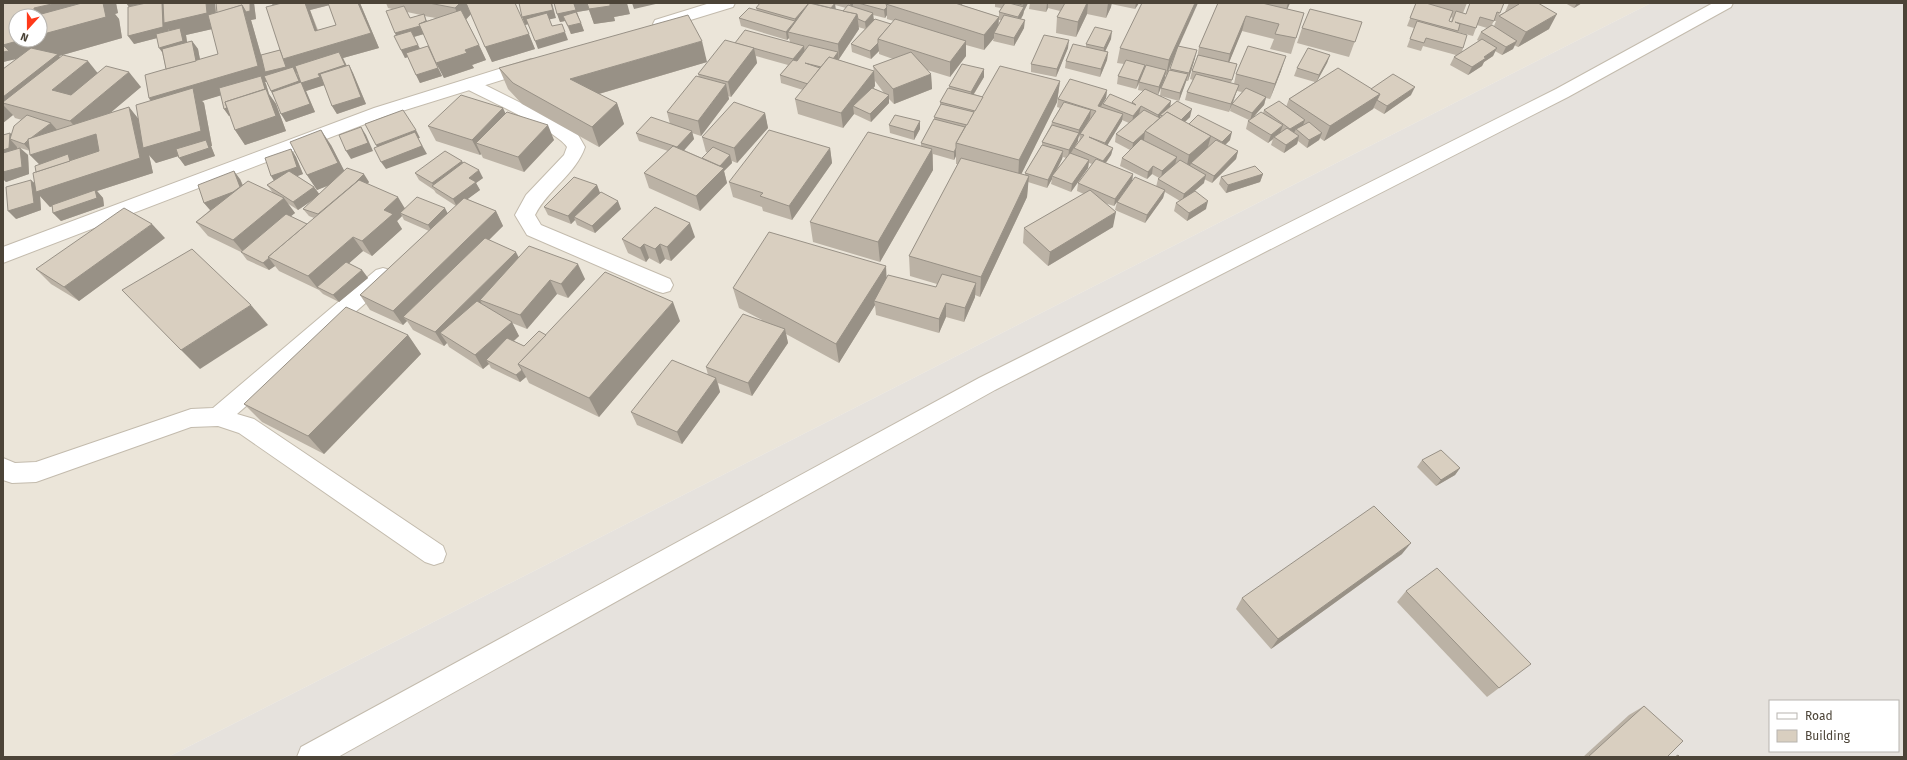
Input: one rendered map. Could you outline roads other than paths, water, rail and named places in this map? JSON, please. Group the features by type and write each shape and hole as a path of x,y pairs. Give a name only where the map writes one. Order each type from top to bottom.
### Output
{"street":[{"path":"643,30 727,3"},
{"path":"311,757 987,384 1562,93 1725,3"},
{"path":"3,254 380,112 546,60"},
{"path":"471,84 551,125 570,137 576,147 572,158 533,200 525,215 534,230 663,285"},
{"path":"218,417 398,264"},
{"path":"3,468 12,473 36,472 191,418 218,417 246,426 434,554"}]}
